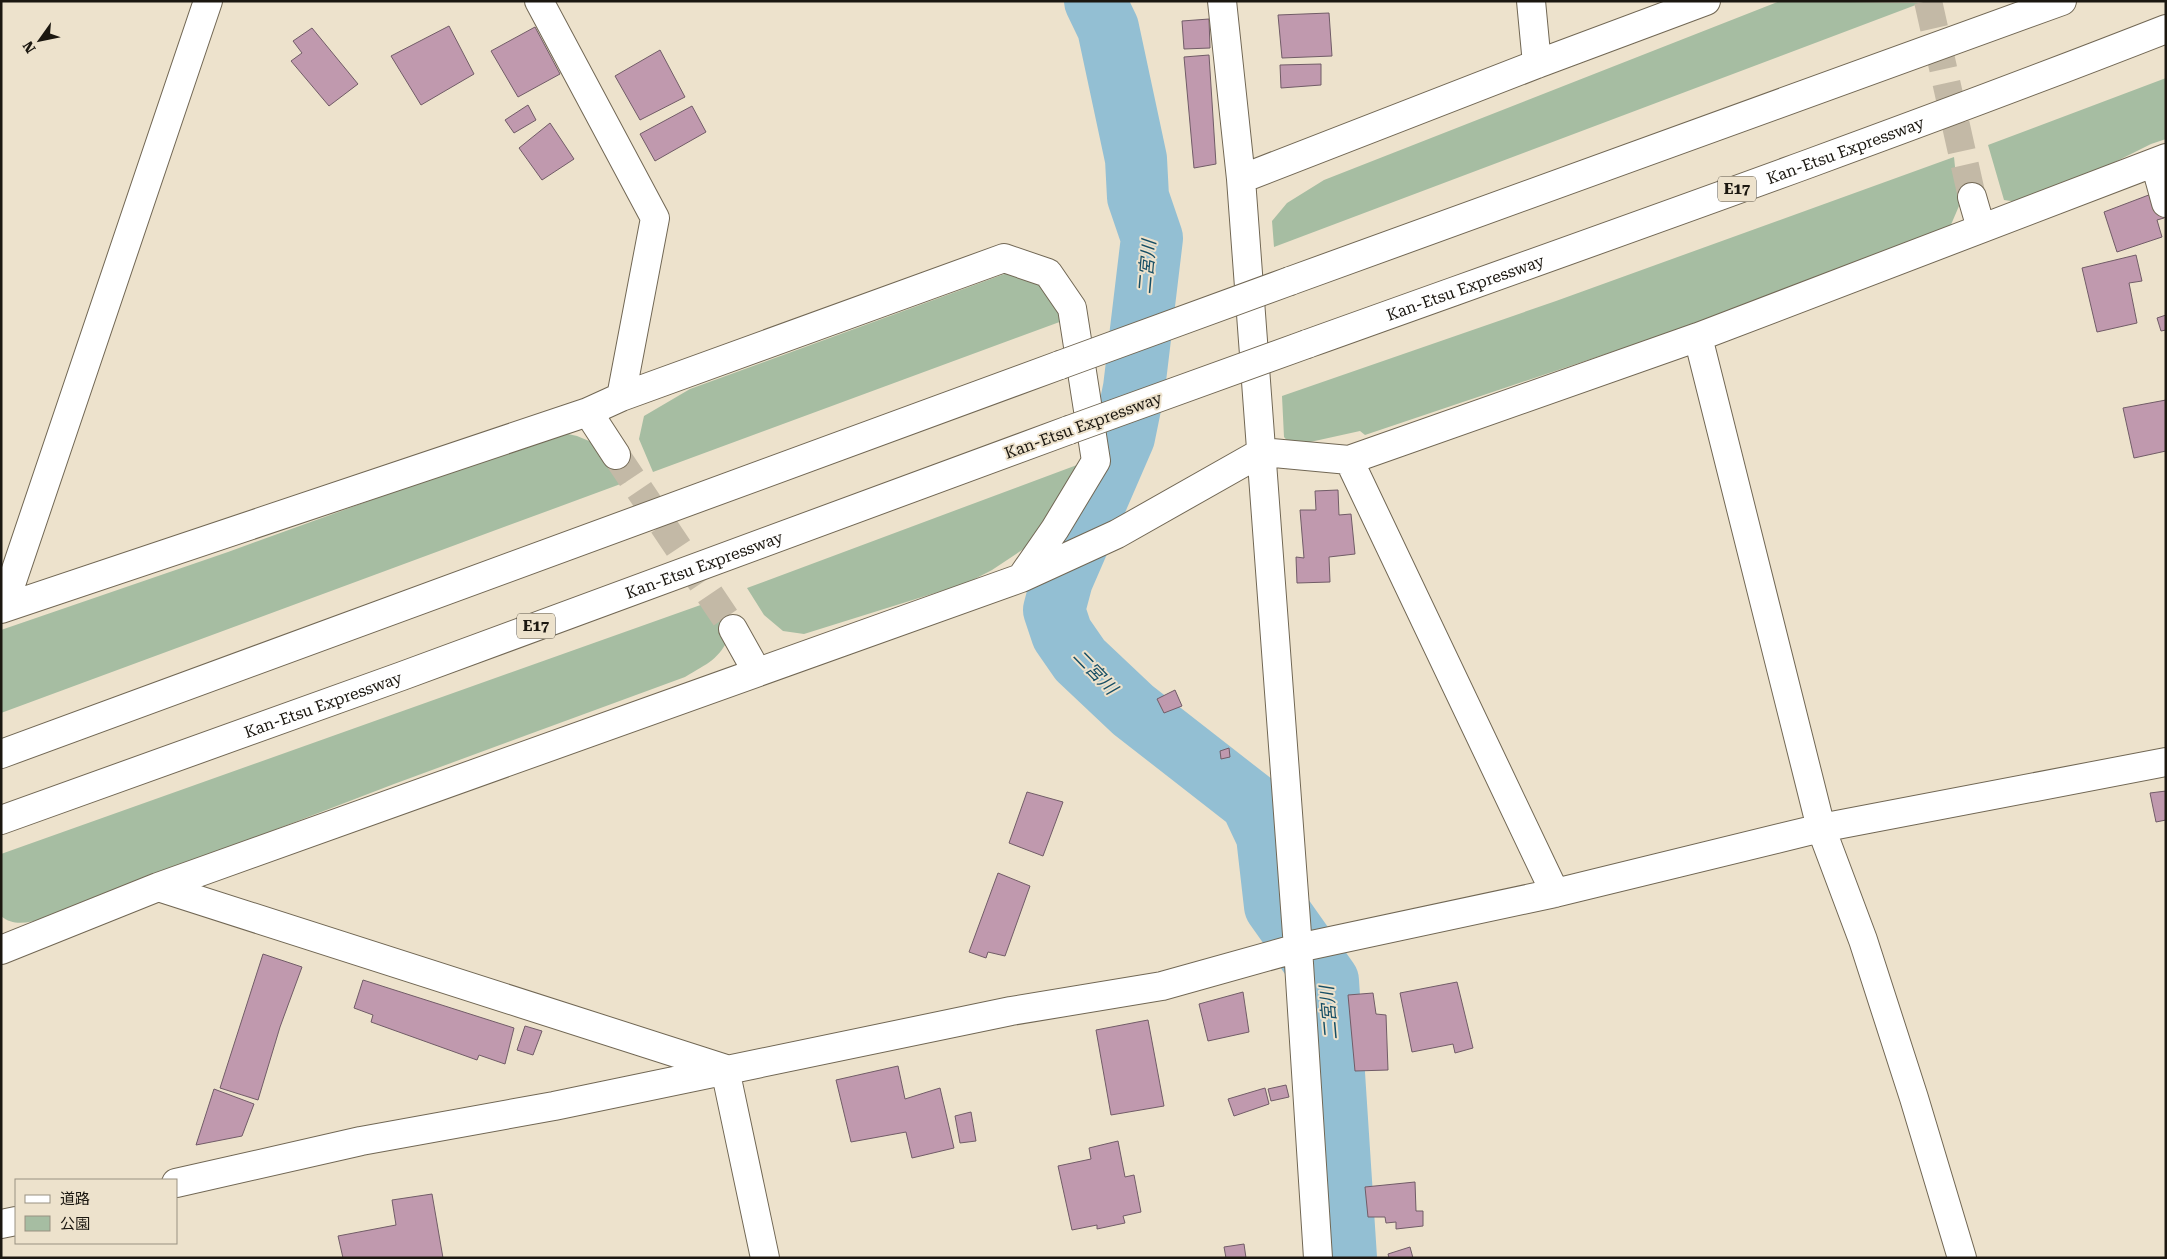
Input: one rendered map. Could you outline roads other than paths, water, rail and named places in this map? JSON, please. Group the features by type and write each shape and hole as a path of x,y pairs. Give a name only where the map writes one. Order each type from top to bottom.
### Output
{"main road":[{"path":"2,609 208,1"},
{"path":"539,1 655,218 621,397"},
{"path":"1222,1 1241,180 1262,452 1298,948 1318,1258"},
{"path":"1531,1 1537,64"},
{"path":"1241,180 1537,64 1706,1"},
{"path":"1,754 1060,365 2062,1"},
{"name":"Kan-Etsu Expressway","path":"1,820 411,672 1069,430 1698,203 2053,73 2166,29"},
{"path":"1,950 158,887 1021,578 1117,534 1262,452 1349,460 1698,337 2160,161 2166,203"},
{"path":"1972,197 1981,228"},
{"path":"2,609 588,412 621,397 1004,258 1048,273 1072,308 1096,461 1055,529 1021,578"},
{"path":"1698,337 1821,828 1863,940 1914,1098 1962,1258"},
{"path":"588,412 616,455"},
{"path":"1349,460 1555,893"},
{"path":"733,629 757,672"},
{"path":"178,1184 361,1141 554,1106 1011,1011 1162,986 1298,948 1555,893 1821,828 2166,762"},
{"path":"158,887 725,1069"},
{"path":"725,1069 765,1258"},
{"path":"1,1224 15,1220"}],"waterway":[{"name":"二宮川","path":"1095,1 1108,28 1136,159 1138,197 1152,238 1134,388 1124,437 1062,580 1054,610 1062,634 1080,660 1133,710 1251,802 1267,836 1275,906 1328,981 1346,1258"}],"tunnel":[{"path":"1928,1 1972,197"},
{"path":"616,455 733,629"}]}
